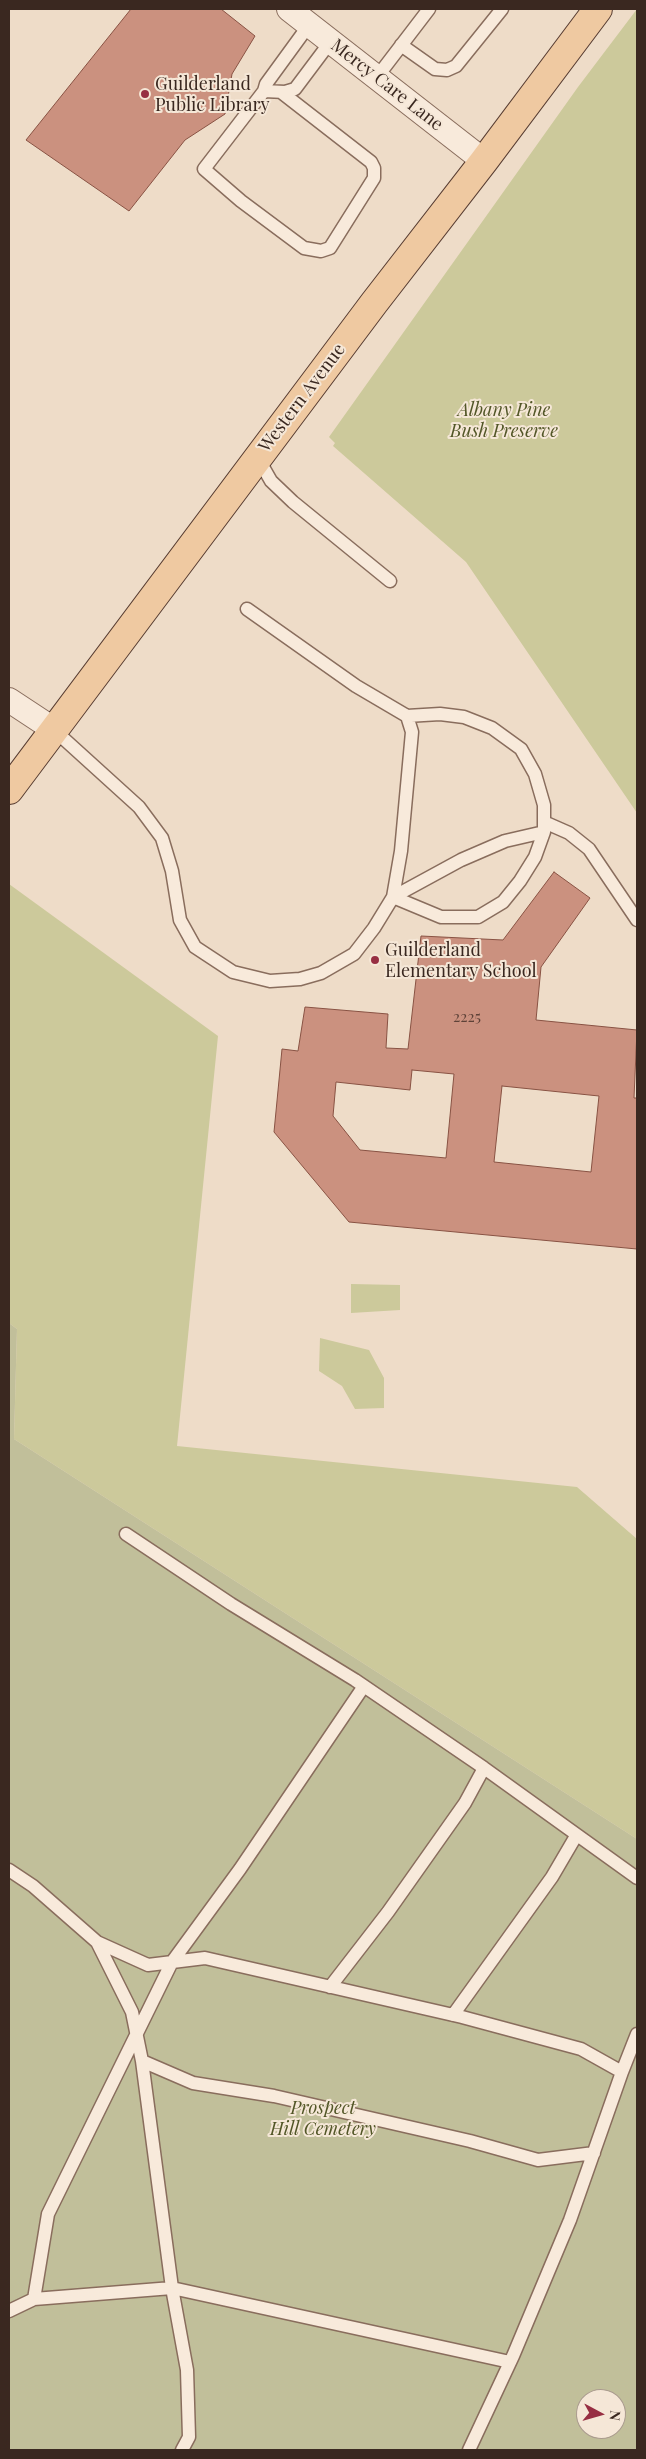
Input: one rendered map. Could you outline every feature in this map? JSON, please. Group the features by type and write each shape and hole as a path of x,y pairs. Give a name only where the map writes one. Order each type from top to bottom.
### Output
{"main road":[{"name":"Western Avenue","path":"9,790 374,302 484,161 598,9"}],"street":[{"name":"Mercy Care Lane","path":"289,9 484,161"},
{"path":"9,700 53,729"}],"lane":[{"path":"377,78 429,9"},
{"path":"401,45 435,68 447,70 456,66 502,9"},
{"path":"281,92 371,162 374,168 374,178 330,248 321,252 304,248 241,201 204,169 264,91 266,84 309,25"},
{"path":"264,91 281,92 295,89 331,42"},
{"path":"260,454 263,467 272,481 293,502 390,581"},
{"path":"247,610 356,686 407,716 440,714 464,717 492,728 521,749 535,774 544,806 544,827 535,857 520,881 503,902 478,916 441,917 393,897"},
{"path":"53,729 139,807 162,838 172,871 180,920 195,947 234,972 270,981 300,979 321,973 354,954 374,928 393,897 402,851 412,732 407,716"},
{"path":"393,897 461,860 544,827 569,833 589,849 637,920"},
{"path":"126,1534 232,1604 364,1686 484,1768 576,1836 637,1878"},
{"path":"34,2299 48,2214 172,1962 245,1861 364,1686"},
{"path":"330,1987 388,1912 465,1803 484,1768"},
{"path":"452,2015 552,1877 576,1836"},
{"path":"9,1870 33,1886 97,1942 148,1965 205,1958 452,2015 581,2049 622,2072"},
{"path":"97,1942 132,2012 142,2061 172,2288 187,2370 189,2437 182,2450"},
{"path":"469,2450 510,2362 570,2220 637,2034"},
{"path":"142,2061 193,2083 274,2096 470,2141 538,2160 594,2153"},
{"path":"9,2311 34,2299 172,2288 510,2362"}],"green space":[{"name":"Albany Pine Bush Preserve","path":"637,9 637,813 466,562 333,446 335,443 329,437 578,87"},
{"path":"9,884 218,1036 177,1446 577,1487 637,1539 637,1839 14,1439 17,1329 9,1323"},
{"path":"351,1284 400,1285 400,1310 351,1313"},
{"name":"Prospect Hill Cemetery","path":"9,1323 17,1329 14,1439 637,1839 637,2450 9,2450"},
{"path":"320,1338 369,1350 384,1378 384,1408 355,1409 342,1386 319,1371"}],"building":[{"name":"Guilderland Public Library","path":"131,9 221,9 255,36 232,74 225,114 185,140 129,211 26,140"},
{"name":"Guilderland Elementary School","path":"554,872 590,898 541,967 536,1020 637,1030 634,1098 637,1098 637,1249 349,1222 274,1132 282,1049 298,1051 305,1007 388,1014 386,1048 408,1049 421,936 503,940","holes":["412,1070 454,1074 446,1158 360,1150 333,1116 336,1082 410,1090","502,1086 599,1096 591,1172 494,1162"]}],"place":[{"name":"Guilderland Public Library","path":"145,94"},
{"name":"Guilderland Elementary School","path":"375,960"}]}
